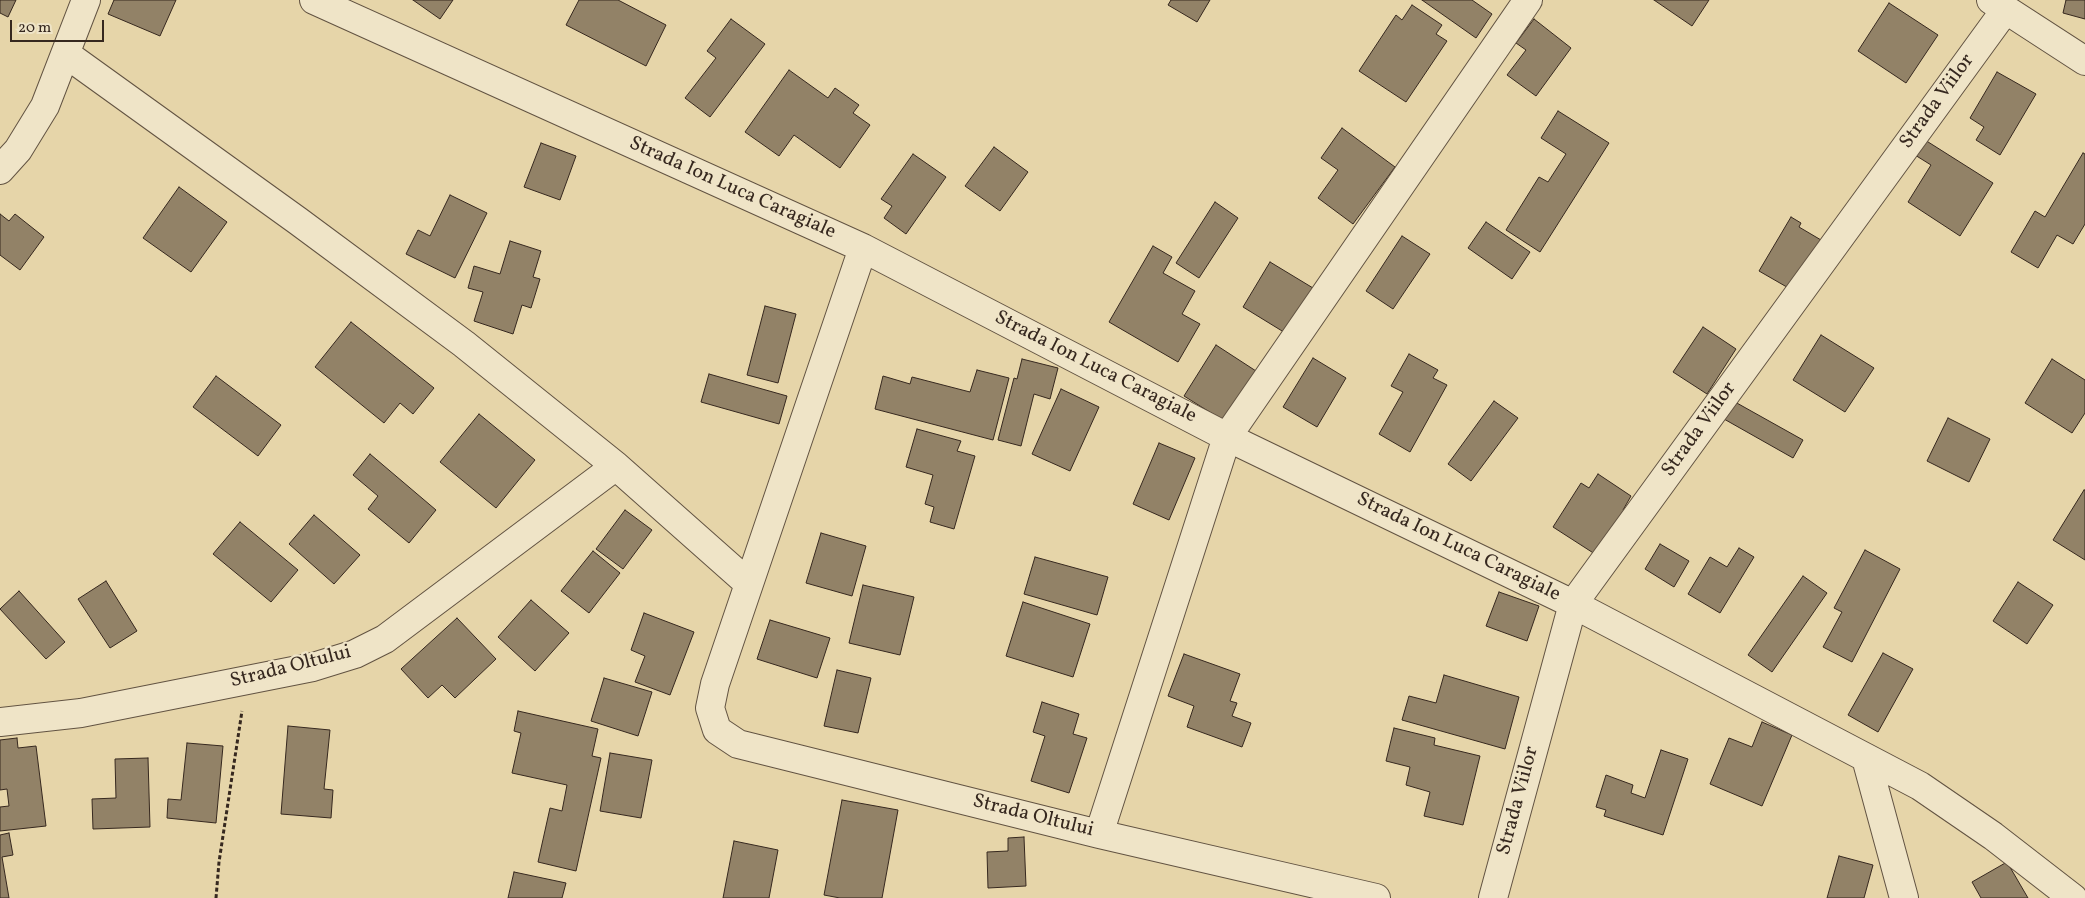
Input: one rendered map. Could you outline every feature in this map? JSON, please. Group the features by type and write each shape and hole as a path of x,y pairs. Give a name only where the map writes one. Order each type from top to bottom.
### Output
{"street":[{"path":"0,170 18,150 45,106 86,0"},
{"name":"Strada Ion Luca Caragiale","path":"314,0 863,248 1227,436 1573,604 1920,786 1993,836 2073,898"},
{"path":"1099,834 1227,436 1528,0"},
{"path":"1998,4 2085,61"},
{"name":"Strada Viilor","path":"1492,898 1573,604 1998,4"},
{"path":"66,54 298,220 464,344 616,466 748,583 863,248"},
{"name":"Strada Oltului","path":"0,722 81,713 313,667 355,654 385,639 616,466"},
{"name":"Strada Oltului","path":"748,583 715,684 710,708 717,730 738,744 1099,834 1376,898"},
{"path":"1866,758 1904,898"}],"path":[{"path":"216,898 219,862 246,680"}],"building":[{"path":"0,0 16,0 8,17 0,13"},
{"path":"114,0 176,0 160,36 108,14"},
{"path":"413,0 453,0 440,19"},
{"path":"579,0 618,0 666,25 646,66 566,25"},
{"path":"1171,0 1210,0 1197,22 1168,5"},
{"path":"1422,0 1472,0 1492,14 1476,38"},
{"path":"1654,0 1709,0 1692,26"},
{"path":"2066,0 2085,0 2085,19 2063,13"},
{"path":"1889,3 1938,35 1906,83 1858,51"},
{"path":"1412,5 1442,25 1436,34 1447,41 1406,102 1359,71 1396,15 1402,20"},
{"path":"731,19 765,44 710,117 685,98 716,58 707,51"},
{"path":"1534,19 1571,48 1536,96 1507,75 1526,50 1516,43"},
{"path":"789,70 828,98 835,88 859,105 853,113 870,125 840,168 794,135 779,156 745,132"},
{"path":"1997,72 2036,94 2000,155 1976,140 1984,127 1970,118"},
{"path":"1558,111 1609,143 1540,252 1506,230 1539,177 1548,182 1566,154 1541,138"},
{"path":"1342,128 1395,167 1353,224 1318,198 1338,170 1321,158"},
{"path":"1925,140 1993,183 1960,236 1908,202 1931,165 1915,155"},
{"path":"541,143 576,156 560,200 524,187"},
{"path":"994,147 1028,172 1000,211 965,186"},
{"path":"2083,153 2085,154 2085,224 2073,244 2057,235 2038,268 2011,252 2035,211 2045,217"},
{"path":"913,154 946,177 906,234 884,218 892,206 881,199"},
{"path":"179,187 227,222 191,272 143,238"},
{"path":"450,195 487,213 455,278 406,254 418,230 430,236"},
{"path":"1215,202 1238,218 1199,278 1176,263"},
{"path":"0,214 9,221 15,214 44,237 20,270 0,255"},
{"path":"1791,217 1801,223 1799,227 1821,240 1792,290 1759,271"},
{"path":"1486,222 1530,252 1512,279 1468,248"},
{"path":"1402,236 1430,254 1393,309 1366,291"},
{"path":"510,241 541,251 533,277 540,279 531,308 522,305 513,334 474,321 483,292 468,288 474,266 500,274"},
{"path":"1153,246 1172,257 1163,273 1195,291 1182,314 1200,324 1178,362 1109,322"},
{"path":"1270,262 1313,288 1287,334 1243,307"},
{"path":"765,306 796,314 778,383 747,375"},
{"path":"351,322 434,388 413,414 400,403 384,423 315,367"},
{"path":"1703,327 1736,349 1707,394 1673,372"},
{"path":"1821,335 1874,368 1845,412 1793,380"},
{"path":"1216,345 1256,371 1224,421 1184,396"},
{"path":"1409,354 1438,370 1433,378 1447,385 1410,452 1379,434 1403,392 1391,386"},
{"path":"1313,358 1346,378 1317,427 1283,407"},
{"path":"1022,359 1058,368 1050,399 1034,394 1021,446 998,440 1014,378 1017,379"},
{"path":"2052,359 2085,380 2085,413 2072,433 2025,403"},
{"path":"977,370 1009,378 993,440 875,409 883,376 910,384 912,377 970,392"},
{"path":"709,374 787,396 779,424 701,402"},
{"path":"216,376 281,425 258,456 193,407"},
{"path":"1061,389 1099,407 1070,471 1032,454"},
{"path":"1494,401 1518,418 1471,481 1448,464"},
{"path":"1735,402 1803,440 1793,458 1724,419"},
{"path":"479,414 535,460 496,508 440,462"},
{"path":"1948,418 1990,439 1969,482 1927,461"},
{"path":"917,429 961,441 957,451 975,456 954,529 930,522 934,507 925,504 933,475 906,467"},
{"path":"1159,443 1195,458 1169,520 1133,504"},
{"path":"370,454 436,510 409,543 368,509 378,496 353,475"},
{"path":"1598,474 1631,496 1623,510 1627,513 1598,556 1553,527 1581,483 1589,488"},
{"path":"2085,490 2085,560 2053,540"},
{"path":"625,510 652,530 623,569 596,549"},
{"path":"314,515 360,555 334,584 289,544"},
{"path":"240,522 298,570 271,602 213,554"},
{"path":"821,533 866,546 852,596 806,583"},
{"path":"1660,544 1689,561 1674,587 1645,569"},
{"path":"1739,548 1754,557 1720,613 1688,594 1710,557 1727,567"},
{"path":"1865,550 1900,569 1852,662 1823,647 1842,612 1834,608"},
{"path":"593,551 620,573 589,613 561,591"},
{"path":"1035,557 1108,577 1097,615 1024,594"},
{"path":"1803,576 1827,593 1772,672 1748,655"},
{"path":"106,581 137,631 110,648 78,599"},
{"path":"2018,582 2053,605 2027,644 1993,621"},
{"path":"863,585 914,597 900,655 849,643"},
{"path":"19,591 65,642 46,659 0,609"},
{"path":"1499,592 1539,606 1527,641 1486,626"},
{"path":"531,600 569,633 535,671 498,637"},
{"path":"1023,602 1090,624 1073,677 1006,656"},
{"path":"644,613 694,632 670,695 635,682 645,656 631,650"},
{"path":"457,618 496,659 455,698 442,685 428,698 401,669"},
{"path":"770,620 830,638 817,678 757,659"},
{"path":"1883,653 1913,669 1878,732 1848,715"},
{"path":"1184,654 1240,674 1230,701 1237,703 1232,716 1251,723 1242,747 1187,727 1194,706 1168,696"},
{"path":"837,670 871,678 858,733 824,726"},
{"path":"1444,675 1519,697 1505,749 1402,720 1409,696 1436,703"},
{"path":"604,678 652,692 638,736 591,721"},
{"path":"1042,702 1079,714 1073,734 1087,738 1069,793 1031,781 1045,736 1033,732"},
{"path":"518,711 598,729 592,756 601,758 576,871 538,862 550,808 562,811 567,785 512,773 521,733 514,731"},
{"path":"1762,722 1792,735 1762,806 1710,784 1729,738 1752,747"},
{"path":"288,726 330,730 324,789 333,790 331,818 281,814"},
{"path":"1394,728 1435,738 1434,745 1480,756 1463,825 1424,816 1430,792 1406,785 1410,767 1386,761"},
{"path":"17,738 18,748 36,746 46,826 0,831 0,807 9,806 7,789 0,790 0,740"},
{"path":"187,743 223,746 216,823 167,818 168,799 181,800"},
{"path":"1661,750 1688,759 1663,835 1604,816 1606,810 1596,807 1606,775 1633,785 1631,793 1645,798"},
{"path":"610,753 652,760 641,818 600,811"},
{"path":"148,758 150,827 93,829 92,799 116,798 115,759"},
{"path":"842,800 898,810 882,898 840,898 824,895"},
{"path":"9,833 13,855 2,857 9,898 0,898 0,835"},
{"path":"1024,837 1026,886 988,888 987,852 1008,851 1008,838"},
{"path":"734,841 778,850 769,898 723,898"},
{"path":"1839,856 1873,865 1864,898 1827,898"},
{"path":"2007,862 2028,898 1981,898 1972,882"},
{"path":"514,872 566,883 562,898 508,898"}]}
